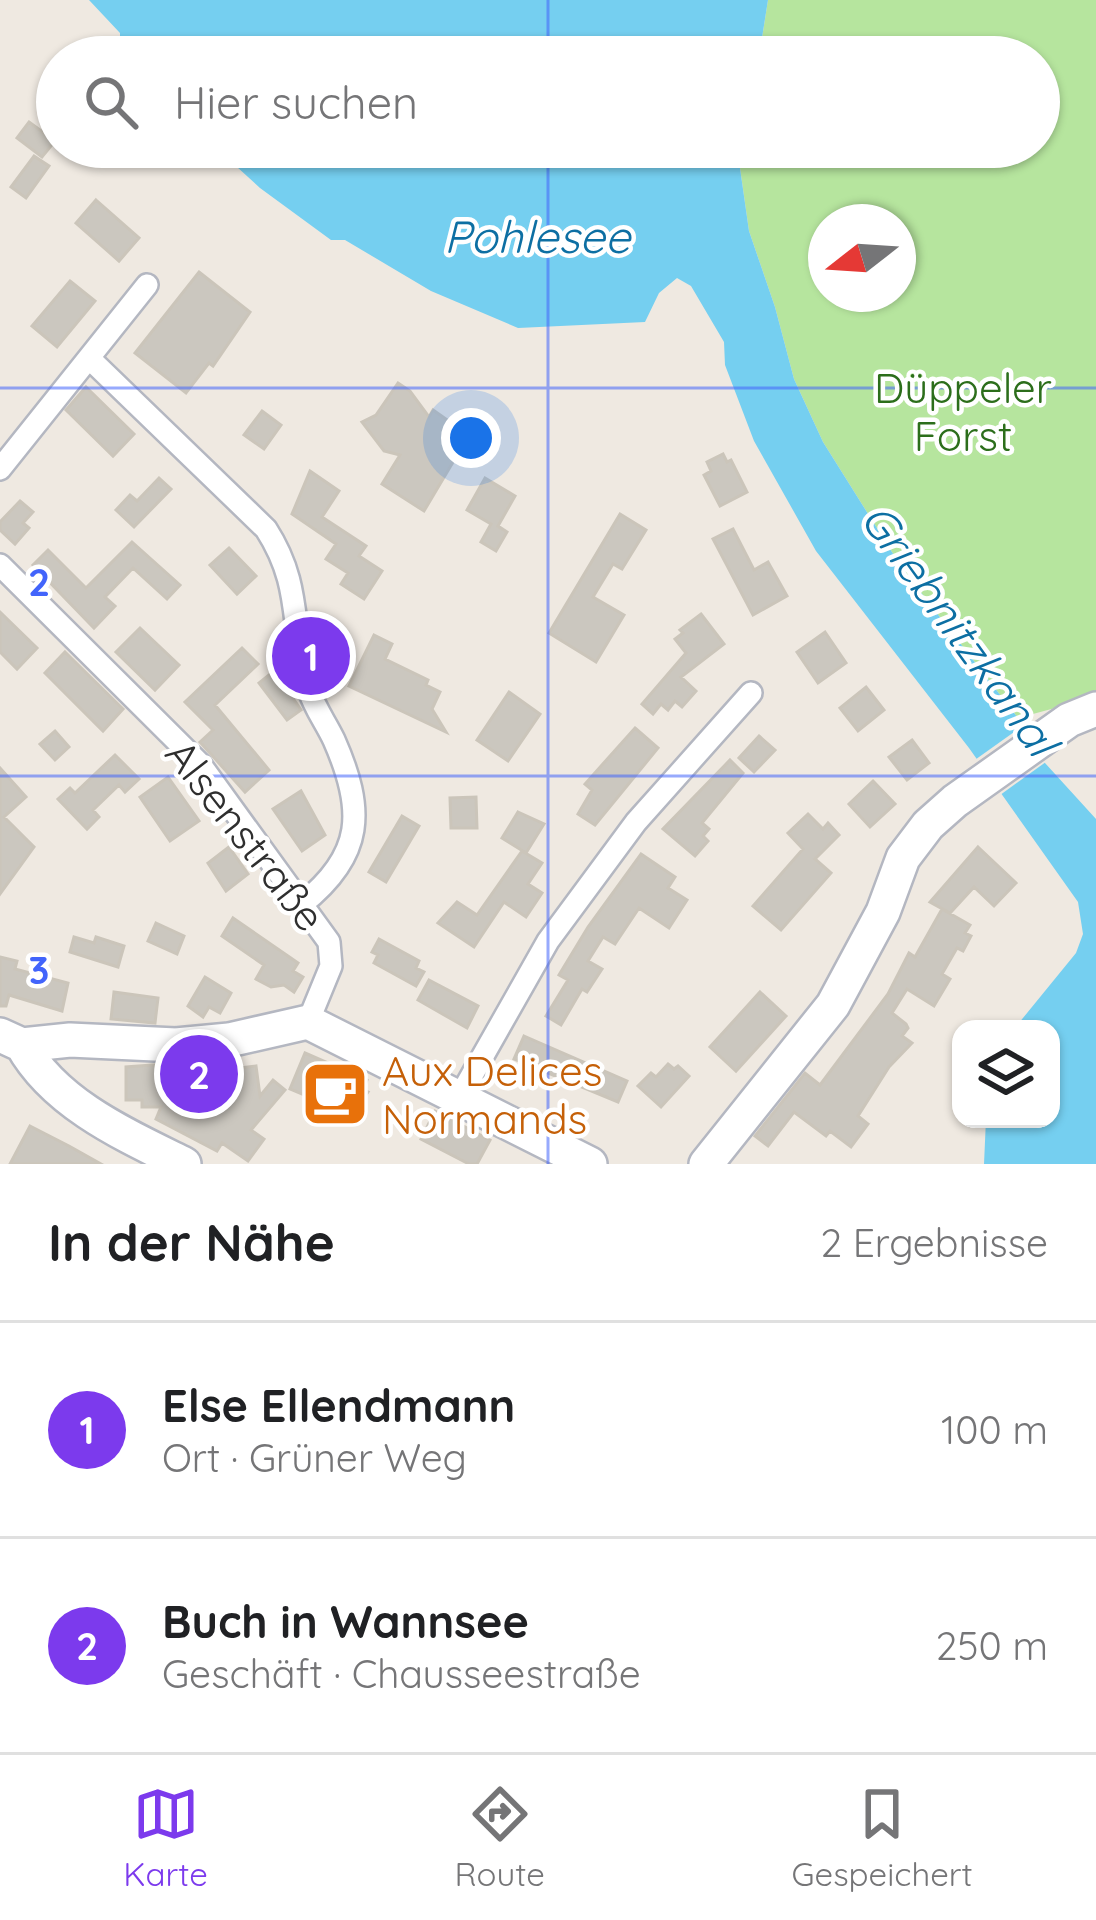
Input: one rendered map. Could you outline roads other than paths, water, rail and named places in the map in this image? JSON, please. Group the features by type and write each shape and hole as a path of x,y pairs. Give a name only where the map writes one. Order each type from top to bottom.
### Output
{"street":[{"path":"0,469 147,285"},
{"path":"89,358 266,529 284,557 293,586 297,638 309,693 350,782 355,823 341,868 302,904"},
{"name":"Alsenstraße","path":"0,565 200,764 302,904 332,953 320,999 308,1022"},
{"path":"459,1098 548,941 636,821 751,693"},
{"path":"706,1164 832,1005 883,912 903,858 928,826 956,801 1083,714"},
{"path":"11,1040 176,1045 229,1040 308,1022 590,1164"},
{"path":"11,1040 35,1069 108,1127 184,1164"}],"water":[{"path":"89,0 768,0 762,36 120,33"},
{"name":"Pohlesee","path":"238,168 740,168 749,231 794,379 823,442 902,568 1018,718 1045,763 1096,819 1096,1164 984,1164 986,1128 1060,1128 1060,1020 1021,1020 1076,953 1083,934 1078,902 969,748 816,551 754,441 725,365 724,342 691,286 677,278 659,293 645,322 518,328 431,291 345,240 331,240"}],"place":[{"name":"Else Ellendmann","path":"311,656"},
{"name":"Buch in Wannsee","path":"199,1074"},
{"name":"Aux Delices Normands","path":"335,1094"}],"park label":[{"name":"Düppeler Forst","path":"963,411"}],"water label":[{"name":"Griebnitzkanal","path":"960,629"}]}
